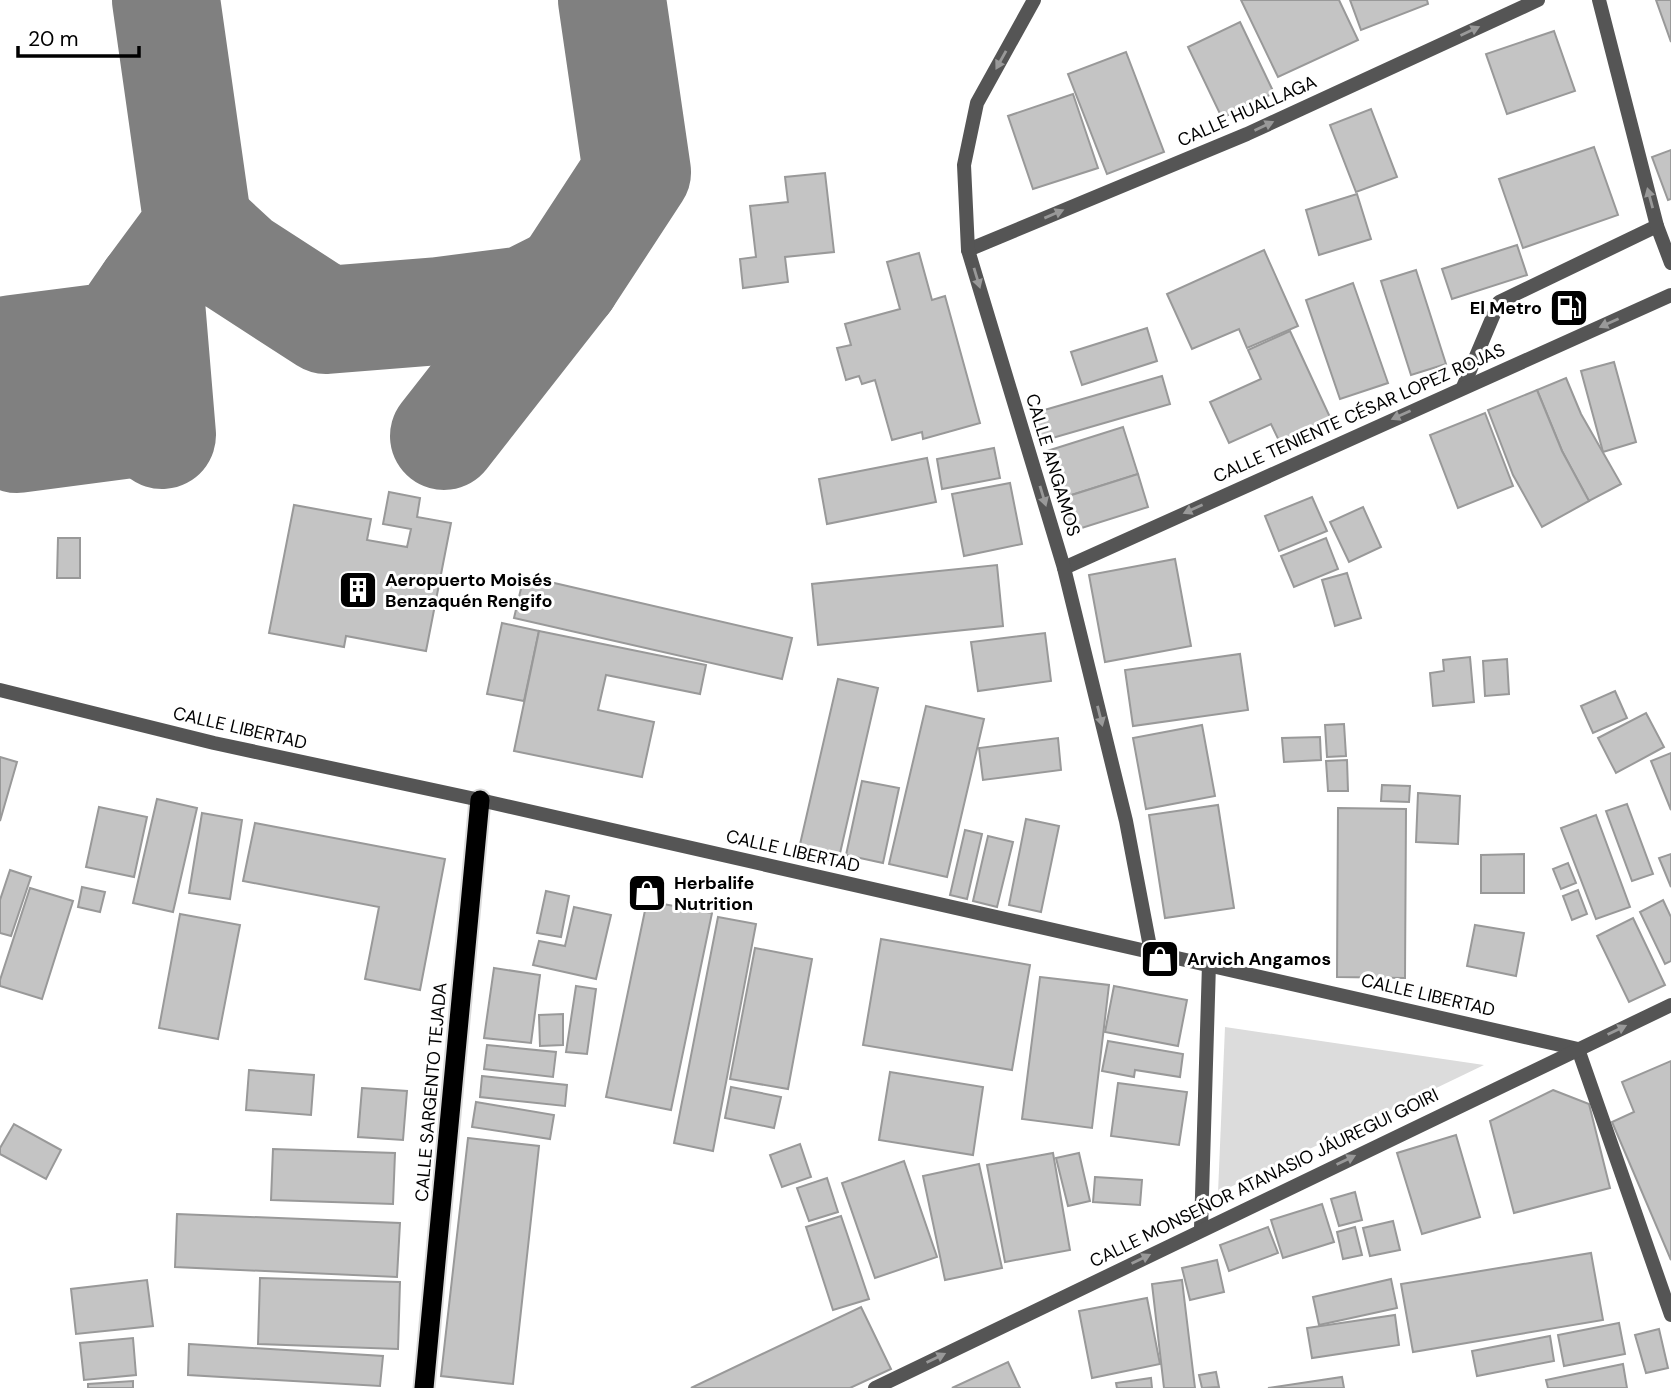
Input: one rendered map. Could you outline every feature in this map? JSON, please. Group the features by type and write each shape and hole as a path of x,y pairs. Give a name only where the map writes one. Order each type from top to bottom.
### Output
{"highway":[{"name":"CALLE SARGENTO TEJADA","path":"424,1388 480,800"}],"street":[{"name":"CALLE ANGAMOS","path":"1034,0 976,103 964,165 968,250 1064,568 1126,821 1151,952"},
{"name":"CALLE HUALLAGA","path":"968,250 1247,134 1538,0"},
{"path":"1599,0 1657,226 1671,263"},
{"path":"1463,387 1499,302 1657,226"},
{"name":"CALLE TENIENTE CÉSAR LOPEZ ROJAS","path":"1064,568 1671,295"},
{"name":"CALLE LIBERTAD","path":"0,690 214,743 480,800 1578,1049"},
{"path":"1201,1229 1209,964"},
{"name":"CALLE MONSEÑOR ATANASIO JÁUREGUI GOIRI","path":"875,1388 1671,1005"},
{"path":"1578,1049 1671,1315"}],"shaded area":[{"path":"1225,1027 1484,1065 1218,1193"}],"building":[{"path":"1241,0 1339,0 1358,40 1278,77"},
{"path":"1350,0 1427,0 1428,4 1361,30"},
{"path":"1656,0 1671,0 1671,42"},
{"path":"1240,22 1274,93 1222,118 1188,47"},
{"path":"1554,31 1575,91 1507,114 1486,54"},
{"path":"1126,52 1164,152 1107,174 1068,74"},
{"path":"1073,94 1098,168 1033,189 1008,116"},
{"path":"1371,109 1397,177 1356,192 1330,125"},
{"path":"1594,147 1618,215 1523,248 1499,179"},
{"path":"1671,150 1671,199 1668,200 1652,157"},
{"path":"825,173 834,252 785,257 788,282 743,288 740,259 756,257 750,206 788,202 785,177"},
{"path":"1357,194 1371,239 1319,255 1306,210"},
{"path":"1517,245 1527,275 1452,299 1442,269"},
{"path":"1264,250 1298,326 1247,348 1239,329 1192,349 1167,294"},
{"path":"919,253 932,300 945,296 980,423 923,439 922,432 892,440 875,380 862,384 859,376 846,380 837,348 851,345 845,324 900,309 887,262"},
{"path":"1416,270 1446,364 1411,375 1381,281"},
{"path":"1353,283 1388,383 1340,399 1306,300"},
{"path":"1147,328 1157,361 1082,385 1071,352"},
{"path":"1290,331 1335,428 1284,451 1271,424 1229,443 1210,402 1261,379 1248,350"},
{"path":"1614,362 1636,442 1603,452 1581,371"},
{"path":"1162,376 1170,404 1042,441 1034,413"},
{"path":"1566,378 1581,414 1621,484 1589,501 1562,451 1537,390"},
{"path":"1537,390 1562,451 1589,501 1542,527 1513,475 1488,410"},
{"path":"1485,413 1513,486 1458,508 1430,435"},
{"path":"1123,427 1138,474 1059,499 1044,452"},
{"path":"994,448 1000,478 942,489 937,459"},
{"path":"927,458 936,502 827,524 819,479"},
{"path":"1138,474 1148,507 1069,532 1059,499"},
{"path":"1010,483 1022,544 964,556 952,494"},
{"name":"Aeropuerto Moisés Benzaquén Rengifo","path":"389,492 420,498 417,517 451,523 426,651 346,636 344,647 269,633 294,505 371,519 367,540 407,547 411,529 383,524"},
{"path":"1312,497 1327,531 1279,551 1265,516"},
{"path":"1363,507 1381,547 1349,562 1330,522"},
{"path":"58,538 80,538 80,578 57,578"},
{"path":"1326,538 1338,569 1294,587 1281,556"},
{"path":"1175,559 1191,646 1105,662 1089,575"},
{"path":"997,565 1003,626 818,645 812,584"},
{"path":"1347,573 1361,618 1335,626 1322,580"},
{"path":"524,576 792,638 782,679 514,618"},
{"path":"502,623 539,631 524,701 487,694"},
{"path":"539,631 706,665 700,694 606,675 598,710 654,722 642,777 514,751"},
{"path":"1045,633 1051,681 978,691 971,642"},
{"path":"1240,654 1248,710 1133,726 1125,670"},
{"path":"1470,657 1474,702 1433,706 1430,673 1444,671 1443,660"},
{"path":"1507,659 1509,694 1485,696 1483,661"},
{"path":"838,679 878,688 838,862 798,853"},
{"path":"1615,691 1627,718 1593,733 1581,706"},
{"path":"926,706 984,719 947,877 889,864"},
{"path":"1646,713 1664,747 1616,773 1598,738"},
{"path":"1344,724 1346,756 1327,757 1325,725"},
{"path":"1202,725 1215,796 1146,809 1133,738"},
{"path":"1320,737 1321,760 1284,762 1282,738"},
{"path":"1058,738 1061,770 983,780 979,748"},
{"path":"1671,753 1671,810 1651,761"},
{"path":"0,757 17,762 0,821"},
{"path":"1347,760 1348,791 1328,791 1326,761"},
{"path":"862,781 899,788 883,863 846,855"},
{"path":"1382,785 1410,786 1409,802 1381,801"},
{"path":"1418,793 1460,796 1458,844 1416,842"},
{"path":"157,799 197,808 173,912 133,903"},
{"path":"1627,804 1653,874 1632,881 1606,811"},
{"path":"1218,805 1234,908 1165,918 1149,815"},
{"path":"99,807 147,817 134,877 86,867"},
{"path":"1338,808 1406,809 1405,978 1337,977"},
{"path":"202,813 242,820 230,899 189,893"},
{"path":"1596,815 1630,907 1596,919 1561,828"},
{"path":"1026,819 1059,826 1041,912 1009,905"},
{"path":"255,823 445,859 420,990 365,979 379,907 243,881"},
{"path":"965,830 982,834 967,899 950,895"},
{"path":"988,836 1013,842 997,907 973,901"},
{"path":"1524,854 1524,893 1481,893 1481,855"},
{"path":"1671,854 1671,887 1659,858"},
{"path":"1568,863 1576,883 1561,889 1553,869"},
{"path":"10,870 31,877 11,936 0,933 0,900"},
{"path":"82,887 105,892 100,912 78,907"},
{"path":"30,888 73,901 42,999 0,986"},
{"path":"1578,890 1587,914 1572,920 1563,896"},
{"path":"546,891 569,896 561,937 537,933"},
{"path":"1663,900 1671,917 1671,961 1665,964 1640,912"},
{"path":"647,901 712,913 671,1110 606,1097"},
{"path":"574,907 611,915 596,979 533,965 539,941 565,946"},
{"path":"180,914 240,925 218,1039 159,1028"},
{"path":"718,917 756,924 713,1151 674,1143"},
{"path":"1633,918 1665,985 1629,1002 1597,936"},
{"path":"1475,925 1524,933 1516,976 1467,966"},
{"path":"881,939 1030,965 1012,1070 863,1045"},
{"path":"755,948 812,959 788,1089 730,1079"},
{"path":"494,968 540,975 531,1043 484,1038"},
{"path":"1040,977 1109,985 1092,1128 1022,1119"},
{"path":"576,986 596,989 587,1054 566,1052"},
{"path":"1114,986 1187,1000 1178,1046 1105,1032"},
{"path":"563,1014 563,1045 540,1046 539,1015"},
{"path":"1108,1041 1183,1054 1180,1077 1135,1070 1134,1077 1102,1071"},
{"path":"487,1045 556,1052 553,1077 484,1069"},
{"path":"1671,1061 1671,1260 1612,1122 1634,1112 1622,1082"},
{"path":"249,1070 314,1075 311,1115 246,1110"},
{"path":"890,1072 983,1087 973,1155 879,1140"},
{"path":"482,1076 567,1085 565,1106 480,1097"},
{"path":"1118,1083 1187,1092 1179,1145 1111,1136"},
{"path":"731,1087 781,1097 774,1128 725,1118"},
{"path":"362,1088 407,1091 403,1140 358,1137"},
{"path":"1553,1090 1589,1104 1610,1188 1514,1213 1490,1121"},
{"path":"476,1102 554,1115 550,1139 472,1127"},
{"path":"14,1124 61,1150 46,1179 0,1154 0,1148"},
{"path":"1456,1135 1480,1217 1422,1234 1397,1153"},
{"path":"468,1138 539,1146 513,1384 441,1376"},
{"path":"800,1144 811,1177 782,1187 770,1155"},
{"path":"273,1149 395,1153 393,1204 271,1200"},
{"path":"1053,1153 1070,1250 1005,1262 987,1165"},
{"path":"1079,1153 1090,1201 1068,1206 1056,1158"},
{"path":"904,1161 937,1257 875,1278 842,1183"},
{"path":"979,1164 1002,1268 945,1280 923,1176"},
{"path":"1095,1177 1142,1180 1140,1205 1093,1202"},
{"path":"827,1178 838,1212 809,1221 797,1188"},
{"path":"1355,1192 1362,1220 1339,1226 1331,1199"},
{"path":"1322,1204 1334,1242 1283,1258 1271,1220"},
{"path":"177,1214 400,1223 397,1277 175,1267"},
{"path":"841,1216 869,1299 833,1310 806,1227"},
{"path":"1393,1221 1400,1250 1370,1256 1363,1228"},
{"path":"1268,1227 1278,1253 1229,1271 1220,1245"},
{"path":"1355,1227 1362,1255 1343,1259 1337,1232"},
{"path":"1591,1253 1603,1320 1413,1352 1401,1284"},
{"path":"1217,1260 1224,1292 1190,1300 1182,1268"},
{"path":"260,1278 400,1282 398,1349 258,1344"},
{"path":"1391,1279 1397,1308 1319,1325 1313,1297"},
{"path":"147,1280 153,1326 76,1334 71,1289"},
{"path":"1182,1280 1195,1388 1164,1388 1152,1284"},
{"path":"1147,1298 1160,1364 1092,1378 1079,1311"},
{"path":"861,1307 891,1369 850,1388 691,1388"},
{"path":"1395,1315 1399,1345 1312,1358 1307,1328"},
{"path":"1619,1323 1625,1354 1564,1366 1558,1335"},
{"path":"1659,1329 1668,1368 1646,1373 1635,1335"},
{"path":"1550,1336 1554,1361 1477,1376 1472,1351"},
{"path":"133,1338 136,1375 84,1380 80,1343"},
{"path":"189,1344 383,1356 380,1386 188,1375"},
{"path":"1008,1362 1020,1388 952,1388"},
{"path":"1623,1364 1627,1388 1548,1388 1546,1380"},
{"path":"1216,1372 1219,1387 1202,1388 1199,1375"},
{"path":"1342,1377 1344,1388 1268,1388"},
{"path":"1151,1378 1152,1388 1117,1388 1116,1383"},
{"path":"133,1381 133,1388 88,1388 88,1384"}],"taxiway":[{"path":"162,435 150,291 198,226 166,0"},
{"path":"444,436 567,279 637,172 612,0"},
{"path":"198,226 238,263 326,320 439,311 525,300 567,279"},
{"path":"13,349 114,336 130,320 150,291"},
{"path":"17,439 131,424 157,383"}],"place":[{"name":"El Metro","path":"1569,308"},
{"name":"Aeropuerto Moisés Benzaquén Rengifo","path":"358,590"},
{"name":"Herbalife Nutrition","path":"647,893"},
{"name":"Arvich Angamos","path":"1160,959"}]}
